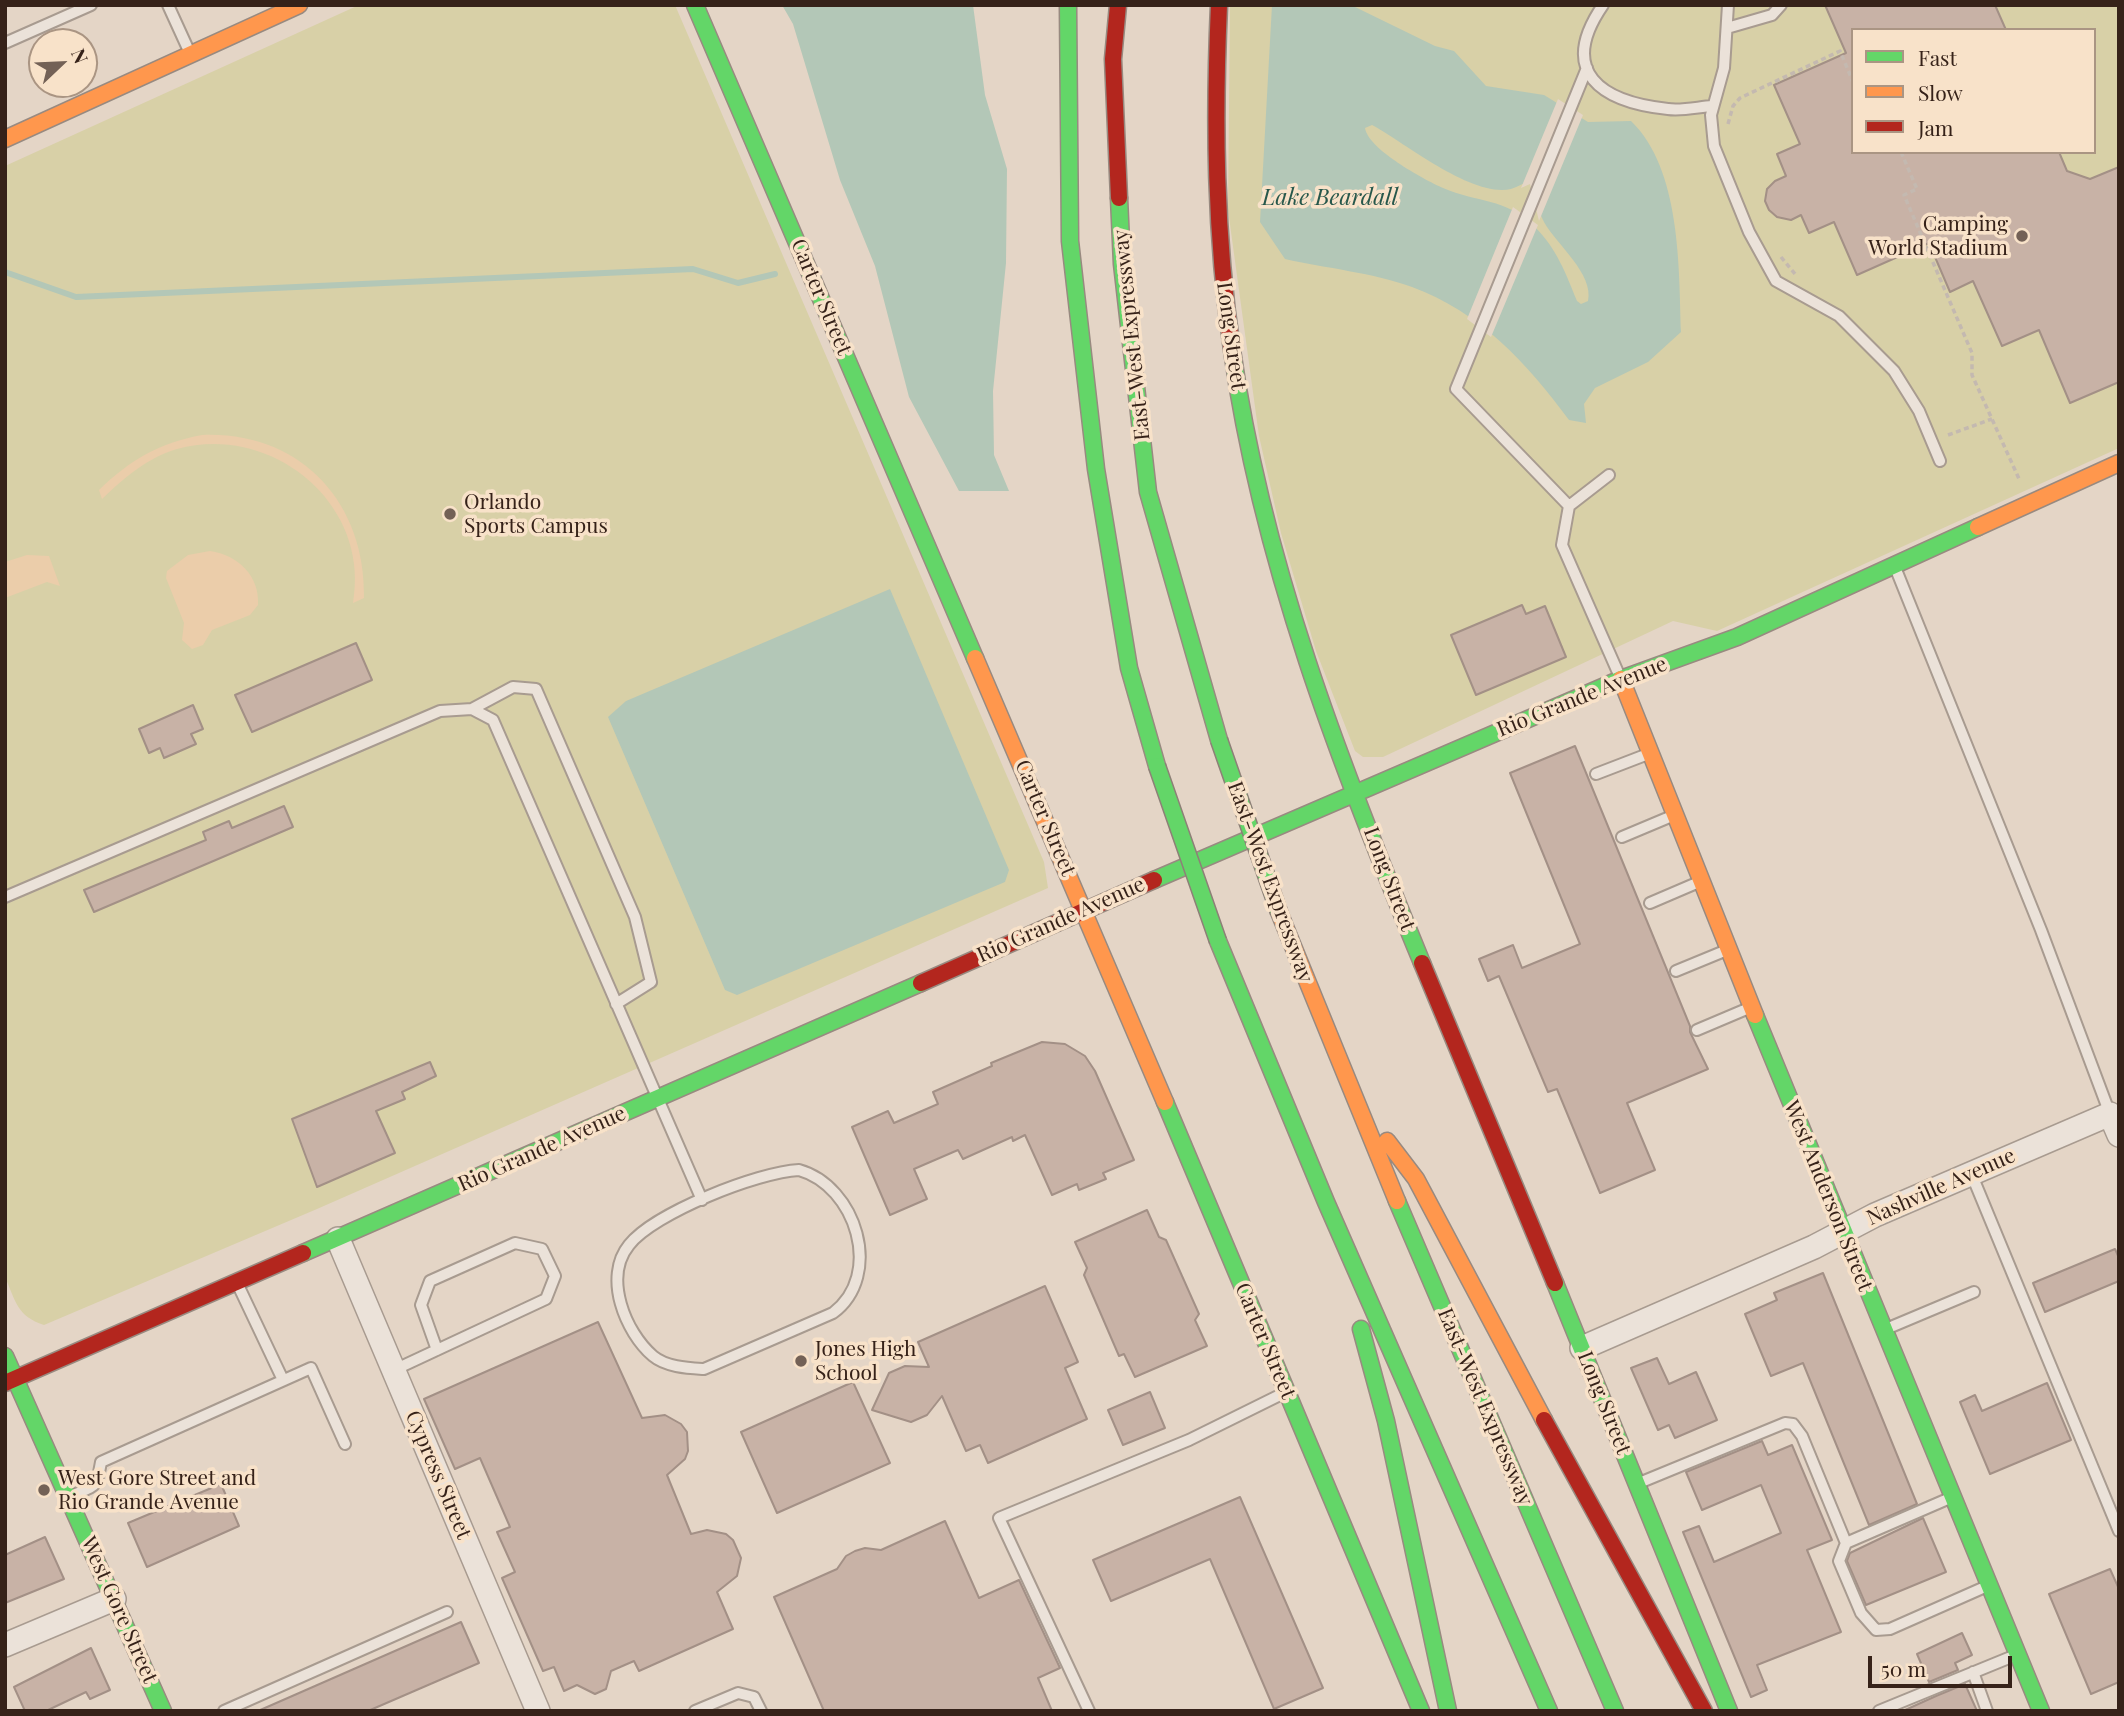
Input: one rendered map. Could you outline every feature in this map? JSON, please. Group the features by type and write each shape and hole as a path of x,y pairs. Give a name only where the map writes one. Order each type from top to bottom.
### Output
{"main road":[{"path":"6,135 299,5"},
{"name":"Carter Street","path":"695,5 1084,910 1421,1711"},
{"path":"1068,5 1070,241 1097,469 1129,668 1157,766 1218,941 1326,1202 1549,1711"},
{"name":"East-West Expressway","path":"1118,5 1114,59 1122,264 1148,492 1219,740 1279,912 1350,1093 1615,1711"},
{"name":"Long Street","path":"1219,5 1213,90 1214,181 1224,304 1246,437 1270,541 1317,695 1412,936 1729,1711"},
{"name":"Rio Grande Avenue","path":"11,1381 1356,792 1621,679 1737,637 2119,463"},
{"name":"West Anderson Street","path":"1621,679 1842,1232 2041,1711"},
{"path":"1350,1093 1416,1179 1501,1342 1704,1711"},
{"path":"1326,1202 1386,1421 1448,1711"},
{"name":"West Gore Street","path":"5,1356 11,1381 69,1497 163,1711"}],"street":[{"path":"2110,1114 2119,1136"},
{"name":"Nashville Avenue","path":"1582,1348 1971,1173 2110,1114"},
{"name":"Cypress Street","path":"338,1239 538,1711"},
{"path":"5,1645 114,1599"}],"lane":[{"path":"5,43 91,5"},
{"path":"168,5 190,53"},
{"path":"1603,5 1588,27 1583,48 1587,68 1604,92 1637,104 1671,110 1712,106"},
{"path":"1728,5 1724,68 1712,106 1714,146 1728,188 1776,281 1839,316 1894,371 1919,411 1940,461"},
{"path":"1727,28 1772,15 1781,5"},
{"path":"1569,506 1455,389 1587,68"},
{"path":"1609,475 1569,506 1562,545 1621,679"},
{"path":"1895,567 2041,930 2110,1114"},
{"path":"5,897 440,710 472,709 513,687 536,689 635,917 651,982 616,1004"},
{"path":"472,709 493,720 702,1200"},
{"path":"1596,775 1651,753"},
{"path":"1622,837 1675,815"},
{"path":"1650,903 1702,881"},
{"path":"1676,971 1729,949"},
{"path":"1697,1030 1752,1007"},
{"path":"799,1170 818,1175 848,1215 861,1245 856,1287 847,1303 833,1313 704,1369 682,1367 654,1357 636,1336 620,1305 618,1274 628,1246 655,1221 702,1200 775,1171 799,1170"},
{"path":"1971,1173 2119,1531"},
{"path":"394,1370 546,1299 555,1276 542,1249 515,1243 430,1281 421,1305 436,1350"},
{"path":"237,1283 283,1380"},
{"path":"1884,1330 1974,1292"},
{"path":"69,1497 94,1485 99,1479 101,1462 311,1368 345,1444"},
{"path":"1089,1711 999,1518 1189,1440 1287,1392"},
{"path":"1636,1484 1773,1426 1793,1424 1802,1436 1846,1543 1839,1561 1861,1613 1876,1630 1890,1629 1989,1586"},
{"path":"1846,1543 1952,1497"},
{"path":"225,1711 447,1612"},
{"path":"1879,1711 1914,1701 2017,1654"},
{"path":"1973,1672 1987,1711"},
{"path":"695,1711 738,1693 754,1697 761,1711"}],"path":[{"path":"1728,130 1728,116 1740,98 1840,51 1851,77"},
{"path":"1902,154 1917,190 1903,195 1972,352 1972,375 2020,481"},
{"path":"1779,255 1796,272 1794,276"},
{"path":"1948,435 1992,419"}],"shaded area":[{"name":"Orlando Sports Campus","path":"359,5 675,5 1044,862 1048,888 317,1209 44,1325 23,1312 5,1277 5,166"},
{"path":"1230,5 2119,5 2119,448 1717,631 1673,621 1383,757 1363,757 1355,751 1316,651 1281,533 1259,436 1228,210"}],"sand":[{"path":"202,435 237,437 269,445 297,460 320,479 339,503 353,531 362,563 364,598 353,603 354,567 346,533 330,503 307,479 279,460 247,448 212,444 177,449 137,469 102,499 99,490 146,454 186,438"},
{"path":"210,551 230,557 245,569 255,585 258,605 250,615 212,630 203,645 192,649 182,640 184,623 166,578 167,571 188,555"},
{"path":"27,555 49,556 60,586 47,582 5,598 5,562"}],"water":[{"path":"782,5 973,5 985,95 1007,169 1006,263 993,391 994,455 1009,491 959,491 909,397 875,266 840,180 793,24"},
{"name":"Lake Beardall","path":"1272,5 1351,5 1435,46 1454,51 1486,86 1544,95 1588,122 1631,121 1647,141 1660,165 1668,192 1677,250 1681,332 1648,362 1595,388 1584,404 1586,423 1569,420 1519,359 1459,310 1397,282 1285,259 1260,222","holes":["1372,125 1439,167 1477,185 1495,190 1511,189 1532,180 1542,217 1580,270 1588,291 1588,301 1581,304 1577,301 1555,253 1543,235 1524,217 1502,205 1455,193 1423,178 1376,145 1365,128"]},
{"path":"890,589 1009,870 1005,882 737,995 725,990 608,717 626,701"}],"pier":[{"path":"1558,99 1583,115 1539,221 1530,184 1521,188"},
{"path":"1513,207 1538,225 1491,337 1467,319"}],"building":[{"name":"Camping World Stadium","path":"1825,5 1995,5 2005,28 1851,28 1851,154 2060,154 2067,171 2090,179 2119,167 2119,382 2070,403 2039,330 2002,346 1973,281 1950,292 1929,243 1857,275 1834,222 1809,233 1801,215 1791,220 1777,217 1769,210 1765,201 1767,189 1786,176 1777,154 1800,144 1774,85 1846,53"},
{"path":"1522,605 1526,614 1545,606 1566,657 1476,695 1451,635"},
{"path":"356,643 372,680 252,732 235,695"},
{"path":"193,705 203,729 191,734 196,744 164,758 160,748 149,753 139,729"},
{"path":"1575,746 1690,1026 1690,1032 1708,1069 1627,1103 1655,1170 1600,1193 1557,1089 1548,1092 1499,976 1488,981 1479,959 1513,945 1522,968 1580,944 1510,773"},
{"path":"284,806 293,827 94,912 84,890 206,840 203,832 229,821 232,828"},
{"path":"1042,1042 1065,1044 1085,1056 1095,1071 1134,1160 1103,1173 1106,1179 1079,1190 1077,1184 1052,1195 1025,1135 1013,1141 1012,1137 963,1159 958,1150 914,1169 927,1199 890,1215 852,1127 888,1111 894,1123 938,1104 933,1092 992,1066 991,1063"},
{"path":"430,1062 436,1076 402,1092 405,1099 376,1111 395,1153 317,1187 292,1119"},
{"path":"1147,1210 1159,1237 1166,1240 1199,1314 1195,1320 1207,1346 1135,1377 1124,1354 1119,1356 1084,1275 1087,1268 1075,1242"},
{"path":"2115,1249 2119,1258 2119,1281 2045,1312 2033,1283"},
{"path":"1823,1273 1917,1504 1869,1525 1803,1363 1771,1376 1745,1314 1777,1300 1774,1293"},
{"path":"1045,1286 1078,1362 1065,1368 1087,1419 988,1463 980,1445 966,1451 942,1396 927,1415 911,1422 872,1410 889,1373 905,1366 929,1367 918,1342"},
{"path":"598,1322 642,1418 665,1415 681,1424 687,1432 688,1451 685,1459 667,1475 691,1534 707,1530 726,1534 733,1540 741,1558 737,1576 717,1592 733,1629 639,1671 634,1661 611,1671 606,1689 595,1694 577,1685 564,1691 554,1667 543,1671 502,1578 515,1572 497,1532 510,1527 480,1458 455,1469 424,1399"},
{"path":"1657,1358 1669,1384 1696,1372 1717,1420 1675,1438 1669,1425 1658,1430 1631,1368"},
{"path":"853,1382 890,1463 777,1513 741,1432"},
{"path":"2047,1383 2071,1440 1990,1474 1960,1402 1975,1395 1982,1411"},
{"path":"1150,1392 1165,1428 1123,1445 1108,1410"},
{"path":"1762,1441 1768,1455 1792,1445 1832,1540 1807,1550 1841,1632 1757,1665 1767,1690 1751,1697 1683,1532 1699,1526 1714,1562 1781,1533 1761,1485 1702,1510 1686,1472"},
{"path":"221,1484 239,1526 147,1567 128,1523"},
{"path":"1240,1497 1323,1688 1274,1709 1210,1559 1111,1601 1093,1560"},
{"path":"1923,1518 1946,1572 1866,1605 1847,1561 1850,1553"},
{"path":"945,1521 979,1598 1019,1580 1060,1668 1038,1678 1052,1711 824,1711 774,1597 837,1569 846,1556 855,1551 865,1548 881,1550"},
{"path":"45,1537 64,1579 5,1603 5,1555"},
{"path":"2110,1569 2119,1589 2119,1682 2091,1694 2049,1594"},
{"path":"461,1622 479,1663 368,1711 258,1711"},
{"path":"1962,1633 1972,1655 1955,1663 1958,1670 1929,1682 1917,1654"},
{"path":"91,1648 110,1690 90,1699 86,1692 46,1711 25,1711 14,1687"},
{"path":"1965,1684 1977,1711 1903,1711 1936,1696"}],"waterway":[{"path":"5,272 76,297 693,269 738,283 775,274"}],"traffic: fast":[{"path":"695,5 975,658"},
{"path":"1068,5 1070,241 1096,469 1129,668 1157,766"},
{"path":"1119,198 1122,264 1148,492 1219,740"},
{"path":"1232,350 1245,429 1284,585 1334,738 1422,963"},
{"path":"1154,880 1621,679 1737,637 1978,527"},
{"path":"1219,740 1279,912"},
{"path":"1157,766 1218,941"},
{"path":"1218,941 1326,1202 1549,1711"},
{"path":"303,1253 921,983"},
{"path":"1755,1015 2041,1711"},
{"path":"1165,1102 1421,1711"},
{"path":"1397,1201 1615,1711"},
{"path":"1555,1283 1729,1711"},
{"path":"1361,1329 1386,1421 1448,1711"},
{"path":"5,1356 163,1711"}],"traffic: slow":[{"path":"5,139 299,5"},
{"path":"1978,527 2119,463"},
{"path":"975,658 1165,1102"},
{"path":"1621,679 1755,1015"},
{"path":"1279,912 1397,1201"},
{"path":"1387,1141 1416,1179 1544,1420"}],"traffic: jam":[{"path":"1118,5 1113,59 1119,198"},
{"path":"1219,5 1217,178 1222,264 1232,350"},
{"path":"921,983 1154,880"},
{"path":"1422,963 1555,1283"},
{"path":"5,1383 303,1253"},
{"path":"1544,1420 1704,1711"}],"place":[{"name":"Camping World Stadium","path":"2022,236"},
{"name":"Orlando Sports Campus","path":"450,514"},
{"name":"Jones High School","path":"801,1361"},
{"name":"West Gore Street and Rio Grande Avenue","path":"44,1490"}]}
